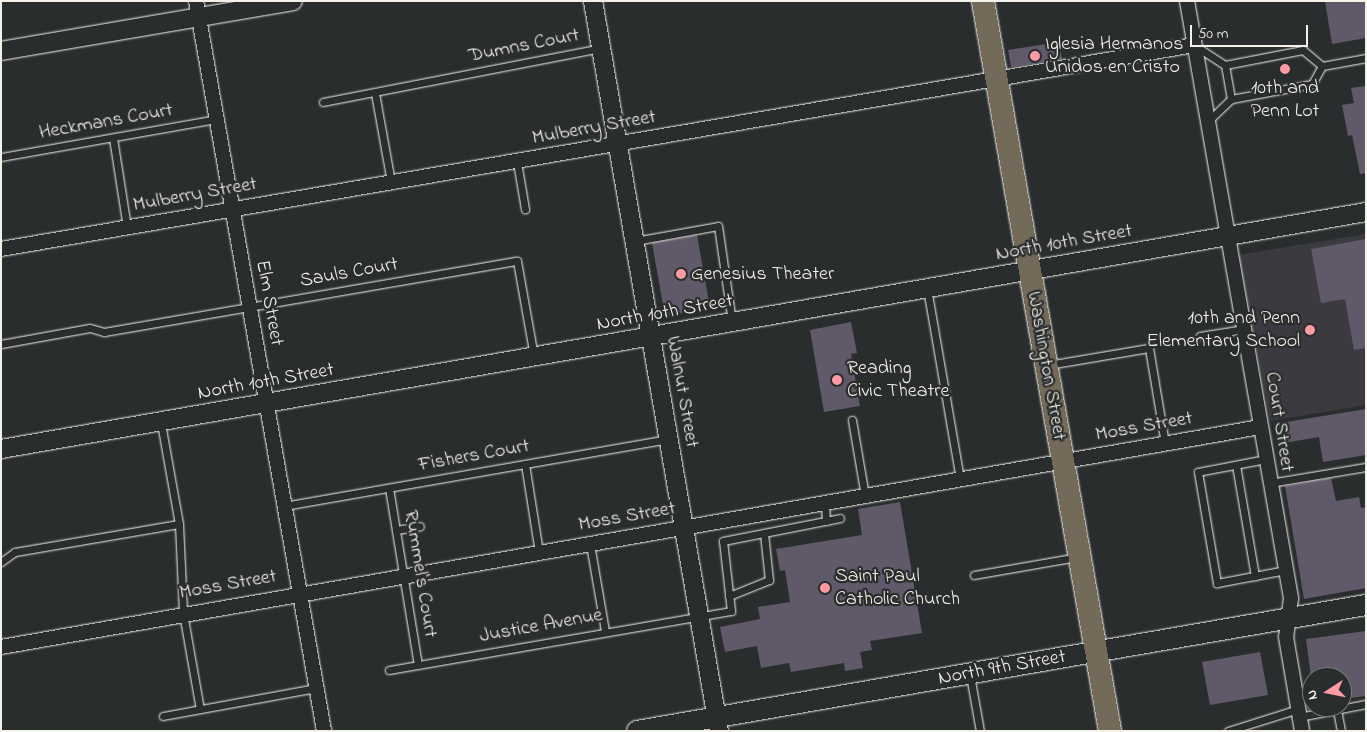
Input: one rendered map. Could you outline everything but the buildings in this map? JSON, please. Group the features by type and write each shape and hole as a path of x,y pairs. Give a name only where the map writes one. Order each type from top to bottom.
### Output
{"main road":[{"name":"Washington Street","path":"983,1 1110,731"},
{"name":"North 9th Street","path":"637,731 718,724 970,673 1366,605"}],"street":[{"path":"1,51 198,9 293,1"},
{"name":"Walnut Street","path":"593,1 718,724"},
{"name":"Court Street","path":"1187,1 1269,483 1291,598 1286,637 1300,719"},
{"name":"Elm Street","path":"198,9 324,731"},
{"name":"Mulberry Street","path":"1,249 1194,45"},
{"name":"North 10th Street","path":"1,449 534,358 1366,212"},
{"name":"Moss Street","path":"1,646 1260,427"}],"lane":[{"path":"1194,45 1225,65 1303,50 1322,66"},
{"name":"Dumns Court","path":"323,102 601,48"},
{"path":"1322,66 1366,58"},
{"path":"1225,65 1231,99"},
{"path":"1208,122 1231,99 1312,84 1322,66"},
{"path":"375,93 391,182"},
{"name":"Heckmans Court","path":"1,157 217,119"},
{"path":"113,138 127,227"},
{"path":"517,162 525,208"},
{"path":"634,241 718,226 732,323"},
{"name":"Sauls Court","path":"1,344 90,328 104,332 517,261 534,358"},
{"path":"927,288 960,479"},
{"path":"1200,336 1244,329"},
{"path":"1046,366 1149,348 1165,444"},
{"path":"852,420 865,496"},
{"path":"161,422 179,524 183,613 200,709"},
{"name":"Fishers Court","path":"284,506 669,439"},
{"path":"1266,459 1198,472 1218,583 1286,570"},
{"path":"525,464 540,552"},
{"path":"1236,465 1255,576"},
{"path":"1269,483 1366,467"},
{"name":"Rummel's Court","path":"389,488 418,665"},
{"path":"825,503 826,521"},
{"path":"764,533 769,580 729,596 722,541 840,518"},
{"path":"1,562 15,552 179,524"},
{"path":"396,530 420,526"},
{"path":"590,544 605,631"},
{"path":"974,575 1079,557"},
{"name":"Justice Avenue","path":"388,670 699,614 731,611 729,596"},
{"path":"970,673 980,731"},
{"path":"163,716 316,688"},
{"path":"1352,707 1366,704"},
{"path":"1338,717 1341,731"},
{"path":"1228,731 1300,719"}],"shaded area":[{"name":"10th and Penn Elementary School","path":"1366,234 1366,405 1270,421 1239,255"}],"place":[{"name":"Iglesia Hermanos Unidos en Cristo","path":"1035,56"},
{"name":"10th and Penn Lot","path":"1285,69"},
{"name":"Genesius Theater","path":"681,274"},
{"name":"10th and Penn Elementary School","path":"1310,330"},
{"name":"Reading Civic Theatre","path":"837,380"},
{"name":"Saint Paul Catholic Church","path":"825,588"}]}
